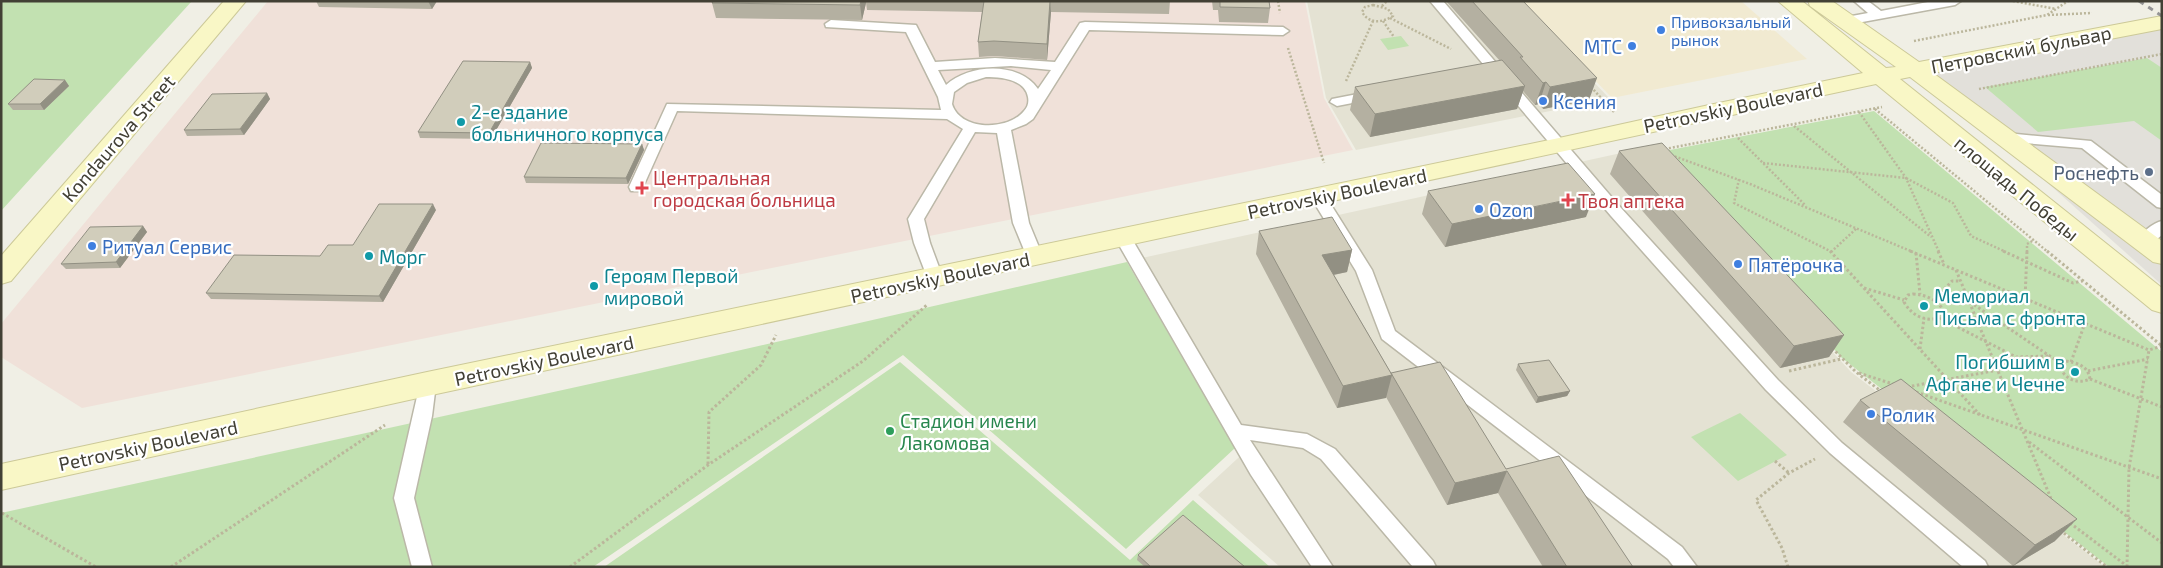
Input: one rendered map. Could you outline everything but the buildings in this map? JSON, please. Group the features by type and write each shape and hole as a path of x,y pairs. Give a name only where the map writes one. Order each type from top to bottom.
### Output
{"street":[{"name":"Kondaurova Street","path":"1,274 236,1"},
{"name":"площадь Победы","path":"1788,1 1910,102 2160,300"},
{"name":"площадь Победы","path":"1818,1 1884,47 2006,138 2156,241"},
{"name":"Петровский бульвар","path":"1880,77 2162,22"},
{"name":"Petrovskiy Boulevard","path":"1,477 427,384 935,288 1035,257 1880,77"}],"lane":[{"path":"1436,1 1559,146 1764,377 1836,448 1978,567"},
{"path":"1860,1 1879,15"},
{"path":"1846,21 1955,1"},
{"path":"831,24 911,28 945,97 945,106 949,115 958,122 971,127 987,129 1016,123 1027,116 1085,26 1283,31"},
{"path":"930,67 971,62 1004,62 1059,67"},
{"path":"1477,76 1496,72"},
{"path":"945,97 950,88 966,78 986,73 1001,73 1025,82 1033,89 1036,98 1034,107"},
{"path":"1336,102 1383,94"},
{"path":"636,187 672,107 949,115"},
{"path":"935,288 916,219 971,127"},
{"path":"1003,127 1021,223 1035,257"},
{"path":"2006,138 2086,144 2162,203"},
{"path":"1318,196 1364,270 1388,335 1675,553 1687,567"},
{"path":"1124,238 1234,431 1323,567"},
{"path":"422,567 404,498 423,416 427,384"},
{"path":"1234,431 1307,442 1328,454 1426,567"}],"path":[{"path":"1278,1 1283,31 1324,163"},
{"path":"1364,1 1369,6"},
{"path":"1382,6 1387,1"},
{"path":"2013,1 2056,9"},
{"path":"1884,47 2047,15 2068,1"},
{"path":"1369,6 1382,6 1391,10 1393,16 1383,21 1373,21 1362,14 1363,9 1369,6"},
{"path":"1390,18 1452,50"},
{"path":"1336,102 1373,21"},
{"path":"1383,21 1394,37"},
{"path":"1948,95 2161,55"},
{"path":"1589,85 1645,146 1671,149 1737,138 1910,102"},
{"path":"1874,109 2162,346"},
{"path":"1859,112 1906,178 1944,264"},
{"path":"1794,126 1931,237"},
{"path":"1737,138 1807,208"},
{"path":"1664,152 1739,179 2149,350 2162,346"},
{"path":"1763,163 1906,178 1953,203 1971,236 2072,283 2083,281"},
{"path":"1739,179 1734,203 1830,251 1981,415"},
{"path":"1830,251 1857,228"},
{"path":"2026,299 2027,244 2034,240"},
{"path":"1916,253 1920,294"},
{"path":"1956,270 2053,505"},
{"path":"1934,300 1952,281 1960,281"},
{"path":"1863,287 1904,300"},
{"path":"570,567 708,465 862,361 935,288"},
{"path":"1920,294 1934,300 1943,309 1944,314 1940,318 1931,320 1924,318 1910,311 1906,307 1904,300 1908,295 1920,294"},
{"path":"1969,302 2060,363 2071,362 2081,365 2088,371 2090,379"},
{"path":"1920,349 1924,318"},
{"path":"1940,318 2016,357 2050,356"},
{"path":"2071,362 2085,323"},
{"path":"708,465 709,412 762,365 777,334"},
{"path":"1828,344 1841,359 1884,394"},
{"path":"2127,566 2129,468 2149,350"},
{"path":"1764,377 1841,359"},
{"path":"2088,371 2148,360"},
{"path":"2060,363 2061,371 2070,379 2083,382 2090,379 2162,407"},
{"path":"1904,388 1998,370"},
{"path":"1856,372 2162,479"},
{"path":"171,567 385,425"},
{"path":"2028,441 2162,543"},
{"path":"1788,567 1782,548 1756,500 1789,473 1836,448"},
{"path":"1774,461 1789,473"},
{"path":"2,513 96,567"},
{"path":"2065,520 2127,566"},
{"path":"2053,525 2108,567"}],"shaded area":[{"name":"Центральная городская больница","path":"268,1 1305,1 1324,98 1353,150 82,408 1,357 1,324"},
{"path":"1307,1 1516,1 1610,99 1356,150 1326,98"},
{"name":"Привокзальный рынок","path":"1519,1 1741,1 1807,59 1612,98"},
{"path":"2162,24 2162,285 1919,68"},
{"path":"1644,148 1851,372 2105,567 1280,567 1198,495 1250,447 1142,258"}],"green space":[{"path":"1,1 192,1 1,211"},
{"path":"1401,36 1409,46 1388,50 1380,39"},
{"path":"2147,58 2162,68 2162,141 2134,121 2038,132 1985,87"},
{"path":"1874,111 2162,352 2162,567 2109,567 1842,358 1654,153"},
{"path":"1127,262 1235,448 1126,549 903,355 593,567 1,567 1,513 640,373"},
{"name":"Стадион имени Лакомова","path":"900,362 1130,560 1193,500 1270,567 604,567"},
{"path":"1740,413 1787,455 1738,481 1691,437"}],"railway":[{"path":"2139,1 2162,16"}],"place":[{"name":"Привокзальный рынок","path":"1661,30"},
{"name":"МТС","path":"1632,46"},
{"name":"Ксения","path":"1543,101"},
{"name":"2-е здание больничного корпуса","path":"461,122"},
{"name":"Роснефть","path":"2149,172"},
{"name":"Центральная городская больница","path":"642,188"},
{"name":"Твоя аптека","path":"1568,200"},
{"name":"Ozon","path":"1479,209"},
{"name":"Ритуал Сервис","path":"92,246"},
{"name":"Морг","path":"369,256"},
{"name":"Пятёрочка","path":"1738,264"},
{"name":"Героям Первой мировой","path":"594,286"},
{"name":"Мемориал Письма с фронта","path":"1924,306"},
{"name":"Погибшим в Афгане и Чечне","path":"2075,372"},
{"name":"Ролик","path":"1871,414"},
{"name":"Стадион имени Лакомова","path":"890,431"}]}
